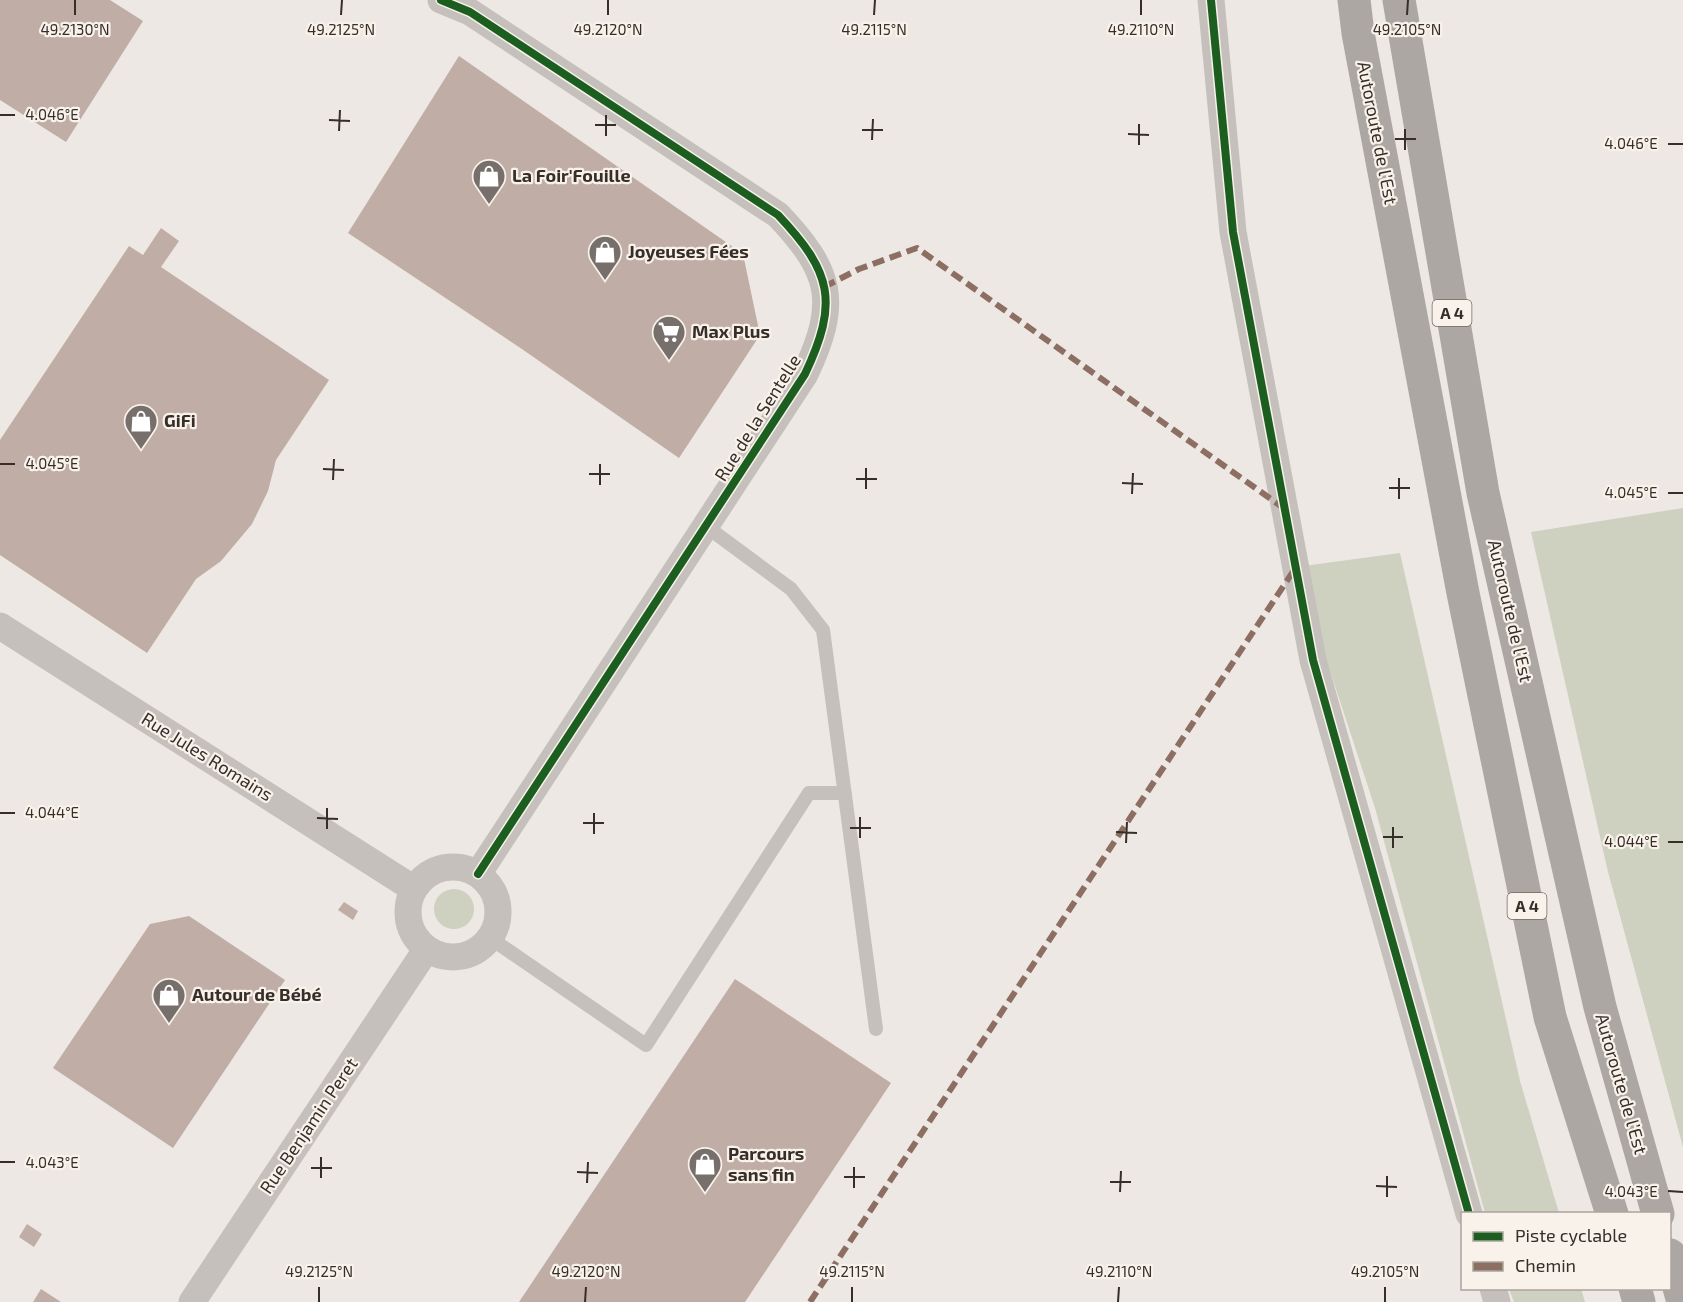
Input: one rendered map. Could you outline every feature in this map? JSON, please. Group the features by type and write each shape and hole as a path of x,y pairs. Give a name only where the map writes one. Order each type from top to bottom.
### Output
{"highway":[{"name":"Autoroute de l’Est","path":"1354,0 1358,33 1461,582 1550,1017 1611,1212"},
{"name":"Autoroute de l’Est","path":"1399,0 1483,493 1599,1007 1657,1212"},
{"path":"1671,1260 1683,1302"}],"street":[{"name":"Rue de la Sentelle","path":"441,0 465,6 778,215 817,261 824,287 825,314 819,344 805,374 478,874"},
{"path":"1210,0 1233,232 1314,660 1468,1212"},
{"name":"Rue Jules Romains","path":"0,626 414,889"},
{"path":"450,867 464,868 478,874 488,884 498,911 496,925 490,938 481,948 454,958 440,956 426,950 410,928 407,915 408,902 414,889 423,878 436,870 450,867"},
{"name":"Rue Benjamin Peret","path":"192,1302 426,950"}],"lane":[{"path":"707,527 791,589 823,630 876,1029"},
{"path":"490,938 646,1045 809,793 845,793"}],"green space":[{"path":"1683,508 1683,1147 1608,872 1531,532"},
{"path":"1400,553 1520,1081 1559,1212 1485,1212 1375,808 1296,567"},
{"path":"454,889 468,895 474,909 468,923 454,929 440,923 434,909 440,895"},
{"path":"1509,1290 1581,1290 1585,1302 1514,1302"}],"building":[{"path":"0,0 110,0 143,21 66,142 0,100"},
{"path":"459,56 743,254 760,335 679,458 519,347 348,233"},
{"name":"GiFi","path":"161,228 179,241 161,267 329,380 276,460 268,491 252,524 221,561 196,579 147,653 0,555 0,440 129,246 143,255"},
{"path":"344,902 358,911 353,920 338,910"},
{"name":"Autour de Bébé","path":"189,916 285,980 173,1148 53,1068 150,924"},
{"name":"Parcours sans fin","path":"735,979 891,1083 745,1302 519,1302"},
{"path":"27,1224 42,1234 34,1247 19,1237"},
{"path":"41,1289 61,1302 33,1302"}],"marked path":[{"path":"824,287 859,269 917,248 1285,509"},
{"path":"810,1302 1296,567"}],"cycle path":[{"path":"441,0 470,12 778,215 810,254 819,271 826,307 823,327 805,374 478,874"},
{"path":"1211,0 1233,232 1313,660 1468,1212"}],"place":[{"name":"La Foir'Fouille","path":"489,205"},
{"name":"Joyeuses Fées","path":"605,281"},
{"name":"Max Plus","path":"669,361"},
{"name":"GiFi","path":"141,450"},
{"name":"Autour de Bébé","path":"169,1024"},
{"name":"Parcours sans fin","path":"705,1193"}]}
